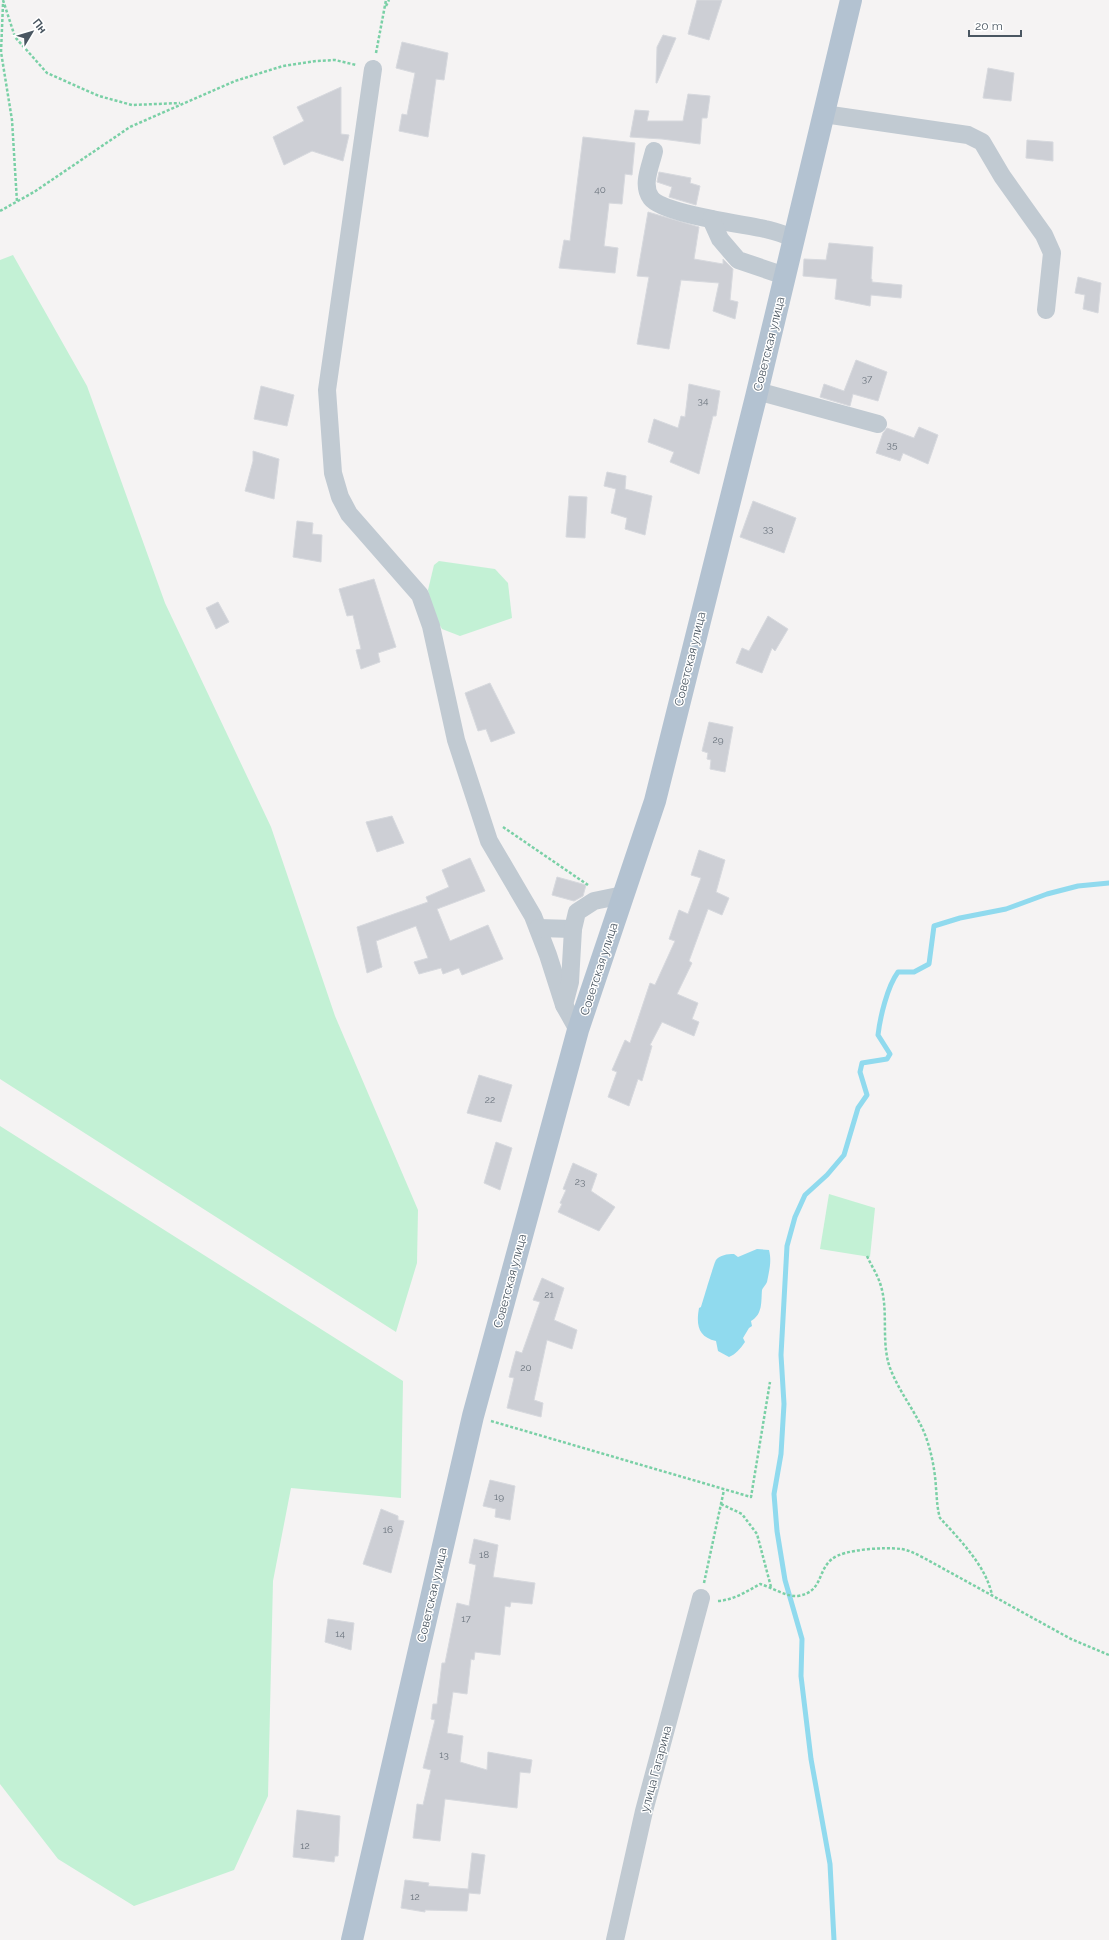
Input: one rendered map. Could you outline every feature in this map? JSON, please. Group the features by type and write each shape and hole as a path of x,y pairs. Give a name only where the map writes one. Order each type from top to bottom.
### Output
{"main road":[{"name":"Советская улица","path":"352,1940 474,1416 578,1030 616,897 655,801 757,391 851,0"}],"street":[{"path":"372,69 326,390 334,473 340,497 349,514 420,595 431,626 456,740 489,841 533,916 564,1005 578,1030"},
{"path":"824,114 968,135 982,142 1002,176 1044,235 1052,253 1046,310"},
{"path":"654,151 646,184 651,198 663,207 711,219 766,229 794,238"},
{"path":"711,219 720,239 738,260 785,276"},
{"path":"757,391 878,424"},
{"path":"564,1005 570,982 573,929 578,912 594,901 616,897"},
{"path":"538,928 573,929"},
{"name":"улица Гагарина","path":"614,1940 644,1811 701,1598"}],"path":[{"path":"0,211 59,176 118,134 182,103 235,81 284,66 316,61 335,60 372,69 386,0"},
{"path":"384,8 389,0"},
{"path":"3,1 15,37 47,73 99,96 132,105 182,103"},
{"path":"3,1 1,52 12,120 17,202"},
{"path":"479,811 616,897"},
{"path":"867,1256 881,1284 884,1302 886,1349 889,1365 897,1383 924,1432 934,1469 938,1513 940,1518 982,1571 990,1584 992,1595"},
{"path":"474,1416 751,1497 770,1382"},
{"path":"724,1490 701,1598 712,1601 726,1600 742,1594 760,1584 796,1596 814,1589 830,1560 849,1551 886,1549 912,1552 1071,1639 1109,1655"},
{"path":"721,1504 742,1514 757,1534 771,1587"}],"green space":[{"path":"13,255 87,386 165,603 271,827 335,1016 418,1210 417,1263 396,1332 0,1079 0,260"},
{"path":"439,561 495,569 508,583 512,618 460,636 442,629 433,613 428,590 434,565"},
{"path":"0,1126 403,1381 401,1498 291,1488 273,1581 268,1796 234,1870 134,1906 58,1859 0,1784"},
{"path":"829,1194 875,1208 870,1257 820,1249"}],"water":[{"path":"757,1249 769,1250 770,1259 767,1282 762,1290 761,1307 758,1315 751,1321 752,1326 743,1338 745,1342 738,1351 729,1357 718,1351 716,1341 705,1337 702,1333 698,1325 699,1308 701,1307 716,1260 724,1255 731,1254 738,1257"}],"building":[{"path":"697,0 722,0 709,40 688,34"},
{"path":"663,35 676,38 656,83 657,47"},
{"path":"402,42 448,53 444,80 436,79 428,137 399,131 402,114 407,115 415,73 396,68"},
{"path":"988,68 1014,73 1011,101 983,98"},
{"path":"341,87 341,134 349,135 343,161 312,151 284,165 273,137 304,121 297,107"},
{"path":"688,94 710,96 707,118 702,118 700,144 630,137 635,110 649,111 647,121 683,121"},
{"path":"583,137 635,143 632,175 625,174 622,204 609,203 604,246 618,248 615,273 559,268 564,240 570,241"},
{"path":"1027,140 1053,142 1053,161 1026,158"},
{"path":"659,172 691,178 690,183 700,186 696,205 669,197 672,187 657,182"},
{"path":"648,212 699,227 694,259 723,264 723,259 733,269 730,300 738,302 735,319 713,311 719,283 681,280 669,349 637,344 649,277 637,276"},
{"path":"829,243 873,247 872,282 902,285 901,298 871,295 870,306 835,299 837,279 803,276 804,259 826,260"},
{"path":"1078,277 1101,283 1098,313 1083,309 1085,295 1075,293"},
{"path":"856,360 887,372 878,401 853,394 850,406 820,397 824,384 844,391"},
{"path":"689,384 720,391 716,416 713,416 699,474 670,462 674,452 648,442 654,419 678,428 681,416 685,417"},
{"path":"261,386 294,395 287,426 254,419"},
{"path":"919,427 938,435 928,464 903,453 900,461 876,453 883,433 887,428 914,438"},
{"path":"253,451 279,459 274,499 245,491 253,461"},
{"path":"607,472 626,476 625,489 652,496 645,535 625,529 627,518 611,513 616,489 604,486"},
{"path":"569,496 587,497 585,538 566,537"},
{"path":"753,501 796,518 784,553 740,537"},
{"path":"297,521 313,523 312,534 322,535 321,562 293,557"},
{"path":"374,579 396,647 378,653 380,662 361,669 356,650 361,649 353,615 347,616 339,589"},
{"path":"218,602 229,622 216,629 206,608"},
{"path":"768,616 788,629 775,651 772,648 762,673 736,663 742,648 749,651"},
{"path":"490,683 515,733 491,742 486,729 478,731 465,693"},
{"path":"709,722 733,727 725,772 710,769 711,760 707,759 708,753 702,751"},
{"path":"392,816 404,843 377,852 366,822"},
{"path":"699,850 725,860 716,892 729,898 722,915 708,909 689,961 692,963 677,994 698,1003 692,1019 699,1022 694,1036 662,1022 650,1045 652,1046 642,1081 638,1079 629,1106 608,1097 617,1072 612,1070 625,1040 630,1043 650,983 655,985 675,941 669,939 679,910 688,914 701,878 691,875"},
{"path":"470,858 485,891 437,909 450,941 488,925 503,959 462,975 459,968 443,974 441,968 419,974 414,962 428,958 416,926 376,941 382,967 367,973 357,927 428,902 426,897 449,887 442,870"},
{"path":"557,877 586,885 583,896 574,901 552,895"},
{"path":"479,1075 512,1085 501,1122 467,1113"},
{"path":"496,1142 512,1148 500,1190 484,1183"},
{"path":"573,1163 597,1174 591,1191 615,1207 599,1231 558,1212 566,1190 563,1189"},
{"path":"542,1278 564,1288 554,1320 577,1330 572,1349 547,1340 534,1400 543,1403 541,1417 507,1408 514,1378 509,1377 516,1351 522,1353 540,1302 533,1300"},
{"path":"490,1480 515,1486 510,1520 495,1517 496,1509 483,1506"},
{"path":"381,1509 398,1516 398,1520 404,1521 391,1573 363,1564"},
{"path":"474,1539 498,1545 493,1577 535,1583 532,1604 511,1602 510,1607 505,1606 500,1655 475,1652 474,1660 471,1659 467,1694 453,1692 447,1733 463,1736 460,1762 487,1770 488,1752 532,1760 530,1773 520,1772 517,1808 445,1799 440,1841 413,1838 417,1804 423,1805 431,1770 423,1768 435,1720 431,1719 433,1704 437,1704 442,1663 445,1663 457,1603 469,1606 476,1565 469,1563"},
{"path":"328,1619 354,1623 351,1650 325,1642"},
{"path":"297,1810 340,1816 338,1856 335,1856 334,1862 293,1857"},
{"path":"472,1853 485,1855 480,1894 469,1893 467,1911 425,1910 425,1912 401,1908 405,1880 429,1883 428,1886 468,1889"}],"waterway":[{"path":"834,1940 830,1864 811,1759 801,1676 802,1639 785,1580 777,1531 774,1494 781,1454 784,1404 781,1355 787,1246 795,1217 805,1195 827,1175 844,1155 858,1108 867,1095 860,1072 862,1063 887,1059 890,1054 878,1035 880,1020 887,994 894,978 898,972 914,972 929,964 934,926 960,918 1006,909 1047,894 1078,886 1109,883"}]}
